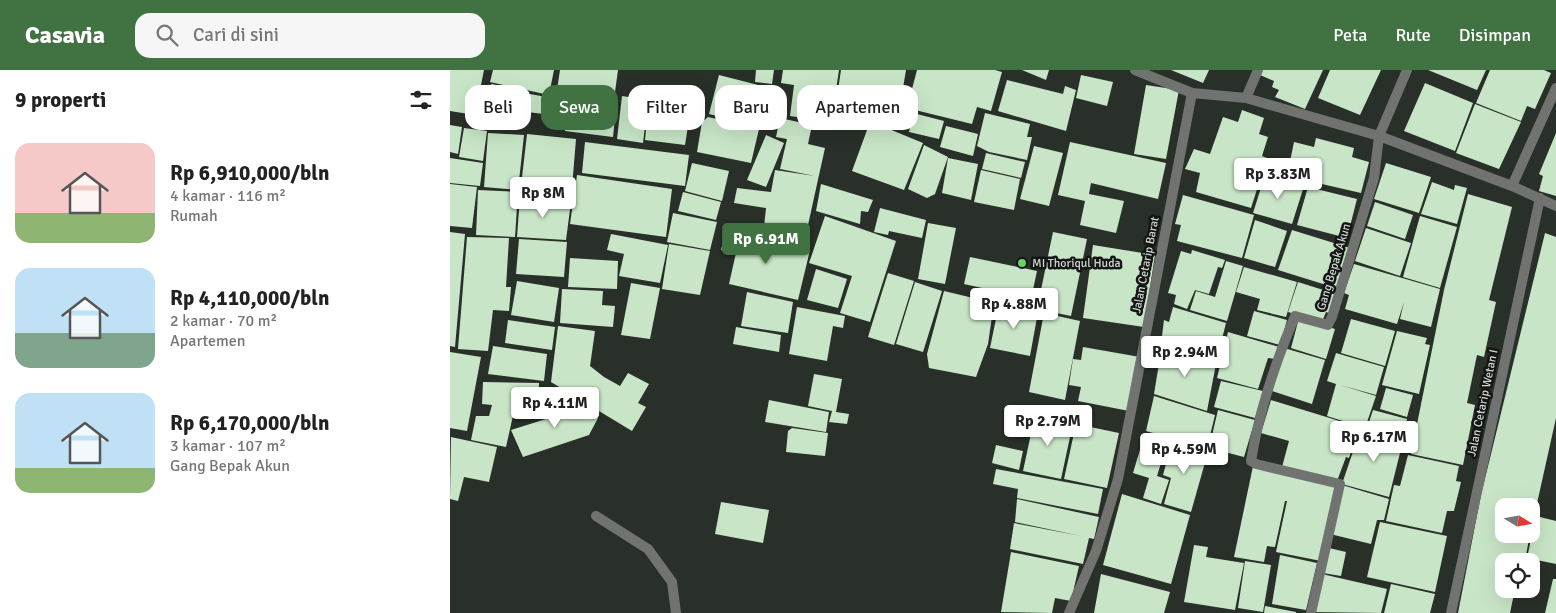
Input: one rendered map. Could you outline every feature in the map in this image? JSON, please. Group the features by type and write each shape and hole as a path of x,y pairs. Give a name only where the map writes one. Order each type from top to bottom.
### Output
{"street":[{"path":"1135,70 1192,93 1246,98 1379,136 1512,186 1556,206"},
{"path":"1246,98 1258,70"},
{"path":"1379,136 1407,70"},
{"path":"1512,186 1556,88"},
{"name":"Jalan Cetarip Barat","path":"1069,613 1096,552 1118,479 1192,93"},
{"name":"Gang Bepak Akun","path":"1311,613 1340,484 1251,461 1255,438 1279,354 1295,316 1328,325 1332,318 1374,178 1379,136"},
{"name":"Jalan Cetarip Wetan I","path":"1451,613 1540,198"},
{"path":"596,516 648,549 672,582 676,613"}],"building":[{"path":"450,70 484,70 481,85 465,85 465,113 450,111"},
{"path":"493,70 554,70 551,85 541,85 541,93 531,91 531,85 504,85 490,82"},
{"path":"560,70 618,70 616,85 558,85"},
{"path":"756,70 774,70 772,84 755,82"},
{"path":"783,70 839,70 837,85 797,85 797,117 790,116 794,85 781,83"},
{"path":"841,70 906,70 904,85 839,85"},
{"path":"917,70 995,70 1002,72 991,111 977,107 972,124 918,111 918,85 913,85"},
{"path":"1022,70 1049,70 1046,80"},
{"path":"1171,70 1209,70 1203,83"},
{"path":"1262,70 1323,70 1305,109 1275,97 1279,90 1272,87 1274,81 1260,75"},
{"path":"1330,70 1381,70 1360,115 1318,98"},
{"path":"1428,70 1486,70 1477,90"},
{"path":"1490,70 1544,70 1551,73 1535,109 1527,106 1521,121 1476,103"},
{"path":"719,75 758,85 716,85"},
{"path":"1081,75 1113,82 1107,106 1076,98"},
{"path":"1007,80 1063,94 1065,86 1076,90 1066,131 998,111"},
{"path":"1425,83 1473,103 1455,151 1404,131"},
{"path":"1146,85 1179,90 1166,159 1134,154"},
{"path":"715,91 715,116 709,114"},
{"path":"531,94 541,96 541,114 531,112"},
{"path":"622,96 628,97 628,130 645,130 643,143 617,139"},
{"path":"1475,104 1521,122 1499,169 1456,153"},
{"path":"1242,110 1264,118 1259,134 1268,137 1262,156 1267,158 1251,208 1196,192 1200,173 1185,169 1194,149 1210,154 1223,117 1238,122"},
{"path":"985,113 1030,124 1027,137 1032,137 1027,160 989,152 977,146"},
{"path":"918,114 944,121 939,139 909,132 909,130 918,130"},
{"path":"708,117 715,119 715,130 759,130 751,163 697,152 701,130 705,130 705,120"},
{"path":"787,120 797,122 797,130 811,130 808,144 825,148 806,234 793,233 791,241 763,237 766,208 734,203 737,188 771,192 775,170 815,176 780,169 787,139 776,137 777,130 787,130"},
{"path":"450,125 462,127 458,154 450,152"},
{"path":"946,126 978,134 973,156 940,147"},
{"path":"464,128 465,130 487,131 483,161 459,157"},
{"path":"565,130 614,130 613,137"},
{"path":"646,130 687,130 685,145 645,140"},
{"path":"867,130 891,130 923,143 904,190 852,171"},
{"path":"488,133 524,135 518,190 484,187"},
{"path":"1556,133 1556,196 1539,191 1543,176 1539,174"},
{"path":"527,134 576,139 571,200 520,195"},
{"path":"766,135 784,143 766,187 747,180"},
{"path":"1316,138 1354,148 1352,157 1369,162 1361,193 1287,176 1294,142 1314,147"},
{"path":"585,142 689,155 685,186 582,173"},
{"path":"1070,142 1166,163 1158,199 1091,183 1089,194 1124,201 1116,233 1080,225 1085,201 1058,195"},
{"path":"924,145 948,157 935,194 927,198 908,189"},
{"path":"1034,146 1063,153 1049,206 1020,199"},
{"path":"986,153 1025,162 1021,178 982,169"},
{"path":"450,158 483,163 480,186 450,183"},
{"path":"948,158 978,164 971,200 942,193"},
{"path":"692,163 729,171 722,201 685,191"},
{"path":"1386,163 1431,177 1419,213 1374,199"},
{"path":"981,170 1020,179 1014,210 974,202"},
{"path":"577,175 672,189 666,237 570,224"},
{"path":"1265,175 1304,186 1292,224 1253,213"},
{"path":"1432,182 1454,190 1455,185 1467,188 1457,224 1421,214"},
{"path":"450,184 477,187 472,228 450,226"},
{"path":"821,184 873,200 868,212 861,211 860,224 816,211"},
{"path":"1308,187 1357,199 1347,238 1297,225"},
{"path":"478,190 518,192 515,237 476,235"},
{"path":"683,192 721,202 716,220 678,211"},
{"path":"1468,194 1512,207 1489,300 1496,302 1484,357 1477,355 1467,403 1475,405 1463,465 1411,454 1444,290"},
{"path":"1183,195 1254,215 1242,258 1177,241 1181,225 1175,224"},
{"path":"520,197 571,202 566,240 517,237"},
{"path":"1375,202 1413,215 1405,239 1367,226"},
{"path":"880,208 926,220 922,238 889,231 888,235 874,232"},
{"path":"673,213 717,222 710,250 667,242"},
{"path":"825,216 896,241 870,322 840,313 852,276 809,263"},
{"path":"1420,216 1457,227 1440,288 1403,277"},
{"path":"1255,220 1287,231 1275,267 1244,258"},
{"path":"928,223 956,228 945,284 918,279"},
{"path":"1366,228 1411,243 1400,276 1355,261"},
{"path":"726,230 810,250 798,300 729,284 736,253 721,250"},
{"path":"1292,230 1350,248 1336,288 1278,270"},
{"path":"450,232 465,234 455,347 450,346"},
{"path":"1053,232 1087,239 1071,316 1037,309"},
{"path":"1545,233 1556,237 1556,418 1538,498 1495,498 1495,543 1528,543 1526,553 1495,553 1495,598 1513,598 1510,613 1458,613 1481,495"},
{"path":"611,234 668,245 660,283 619,276 624,254 607,250"},
{"path":"467,237 509,238 506,287 511,287 509,311 493,310 488,351 458,349"},
{"path":"519,239 567,242 564,277 516,274"},
{"path":"669,244 710,251 700,295 662,289"},
{"path":"1093,245 1155,255 1144,327 1083,318"},
{"path":"1192,250 1225,260 1222,268 1218,267 1209,294 1195,290 1187,309 1174,304 1176,295 1168,293 1181,251 1191,254"},
{"path":"970,257 1037,271 1031,299 964,284"},
{"path":"570,258 618,261 617,289 568,287"},
{"path":"1226,261 1243,266 1227,321 1190,310 1196,291 1215,297"},
{"path":"1354,264 1440,289 1431,327 1400,319 1404,302 1397,324 1345,309 1349,295 1344,293"},
{"path":"1244,267 1297,282 1286,317 1257,310 1260,299 1236,292"},
{"path":"816,269 847,279 838,308 807,300"},
{"path":"888,273 914,281 894,345 868,337"},
{"path":"517,281 559,288 554,322 511,315"},
{"path":"915,282 942,291 923,352 896,344"},
{"path":"1298,282 1336,294 1331,314 1326,312 1322,322 1288,312"},
{"path":"631,283 660,288 650,339 621,335"},
{"path":"562,289 603,291 602,305 615,306 613,327 560,323"},
{"path":"944,291 994,303 988,344 976,377 929,368 927,354"},
{"path":"747,292 793,302 788,333 741,326"},
{"path":"999,304 1038,312 1030,356 990,348"},
{"path":"797,307 845,316 843,328 833,326 827,361 789,354"},
{"path":"1173,307 1226,323 1216,363 1161,344 1164,320 1169,322"},
{"path":"1254,311 1287,320 1280,345 1247,336"},
{"path":"1044,313 1080,321 1065,400 1029,392"},
{"path":"1299,318 1335,329 1326,359 1291,348"},
{"path":"1351,319 1395,331 1385,366 1341,353"},
{"path":"508,320 555,327 552,350 505,343"},
{"path":"558,326 595,331 590,366 604,377 620,386 628,373 649,384 638,403 646,407 632,431 551,382"},
{"path":"736,327 781,335 779,352 733,344"},
{"path":"1397,331 1427,338 1425,344 1430,345 1419,394 1382,385"},
{"path":"1228,332 1279,347 1275,359 1268,358 1258,389 1217,378"},
{"path":"1162,345 1216,364 1207,411 1154,394"},
{"path":"493,346 547,354 544,381 488,374"},
{"path":"1083,347 1140,357 1129,411 1078,401 1081,387 1069,385 1073,359 1081,360"},
{"path":"1284,348 1325,360 1312,404 1272,391"},
{"path":"450,352 481,357 467,431 450,428"},
{"path":"1336,353 1384,367 1376,395 1340,385 1376,396 1365,428 1327,416 1336,384 1327,381"},
{"path":"814,374 842,379 836,412 849,414 847,424 829,422 832,411 808,406"},
{"path":"1221,381 1263,391 1255,418 1214,407"},
{"path":"483,382 539,383 538,410 514,411 506,447 471,440 476,416 489,416 492,405 482,404"},
{"path":"1386,388 1413,395 1407,417 1380,409"},
{"path":"1154,396 1215,415 1207,448 1146,431"},
{"path":"557,398 598,418 589,435 523,457 511,430 549,418"},
{"path":"769,400 829,412 826,432 765,422"},
{"path":"1271,400 1359,427 1349,458 1346,457 1337,481 1282,467 1289,441 1261,433"},
{"path":"1218,410 1255,420 1244,457 1209,448"},
{"path":"1373,410 1407,419 1403,440 1367,428"},
{"path":"1035,415 1073,423 1061,479 1023,471"},
{"path":"1076,424 1119,433 1107,488 1064,479"},
{"path":"792,428 828,433 825,456 786,452 788,431"},
{"path":"1361,428 1403,441 1389,497 1342,484"},
{"path":"1145,433 1168,440 1157,476 1169,480 1161,504 1143,498 1149,478 1133,473"},
{"path":"451,437 497,447 489,482 464,477 458,501 450,499"},
{"path":"1172,442 1208,452 1191,512 1164,504 1171,478 1163,475"},
{"path":"996,445 1023,451 1019,470 992,463"},
{"path":"1408,455 1459,466 1456,481 1461,482 1454,511 1447,511 1442,533 1386,521 1394,485 1400,486"},
{"path":"1253,466 1337,485 1321,561 1276,552 1287,501 1285,501 1275,547 1267,546 1264,562 1234,557"},
{"path":"996,469 1103,489 1098,514 1017,498 1018,489 993,484"},
{"path":"1342,485 1389,499 1384,520 1377,520 1371,544 1330,534"},
{"path":"1122,494 1190,515 1171,584 1103,565"},
{"path":"1017,499 1099,517 1094,539 1089,538 1083,564 1010,549 1014,523 1081,536 1015,522"},
{"path":"721,502 769,510 763,543 715,534"},
{"path":"1540,517 1556,521 1556,564 1540,561 1540,553 1528,553 1530,543 1540,543"},
{"path":"1380,522 1447,536 1435,592 1367,577"},
{"path":"1194,545 1208,547 1206,557 1244,563 1235,610 1184,602"},
{"path":"1329,548 1346,552 1341,576 1323,573"},
{"path":"1011,552 1079,566 1071,601 1055,598 1052,613 1001,612"},
{"path":"1280,555 1317,563 1306,610 1272,604"},
{"path":"1245,561 1271,565 1263,612 1238,608"},
{"path":"1101,574 1170,592 1164,613 1094,613"},
{"path":"1322,574 1387,589 1381,613 1313,612"},
{"path":"1553,579 1556,579 1556,613 1545,613"},
{"path":"1391,584 1435,594 1430,613 1384,613"},
{"path":"1265,606 1296,612 1296,613 1264,613"}],"place":[{"name":"MI Thoriqul Huda","path":"1022,263"}]}
